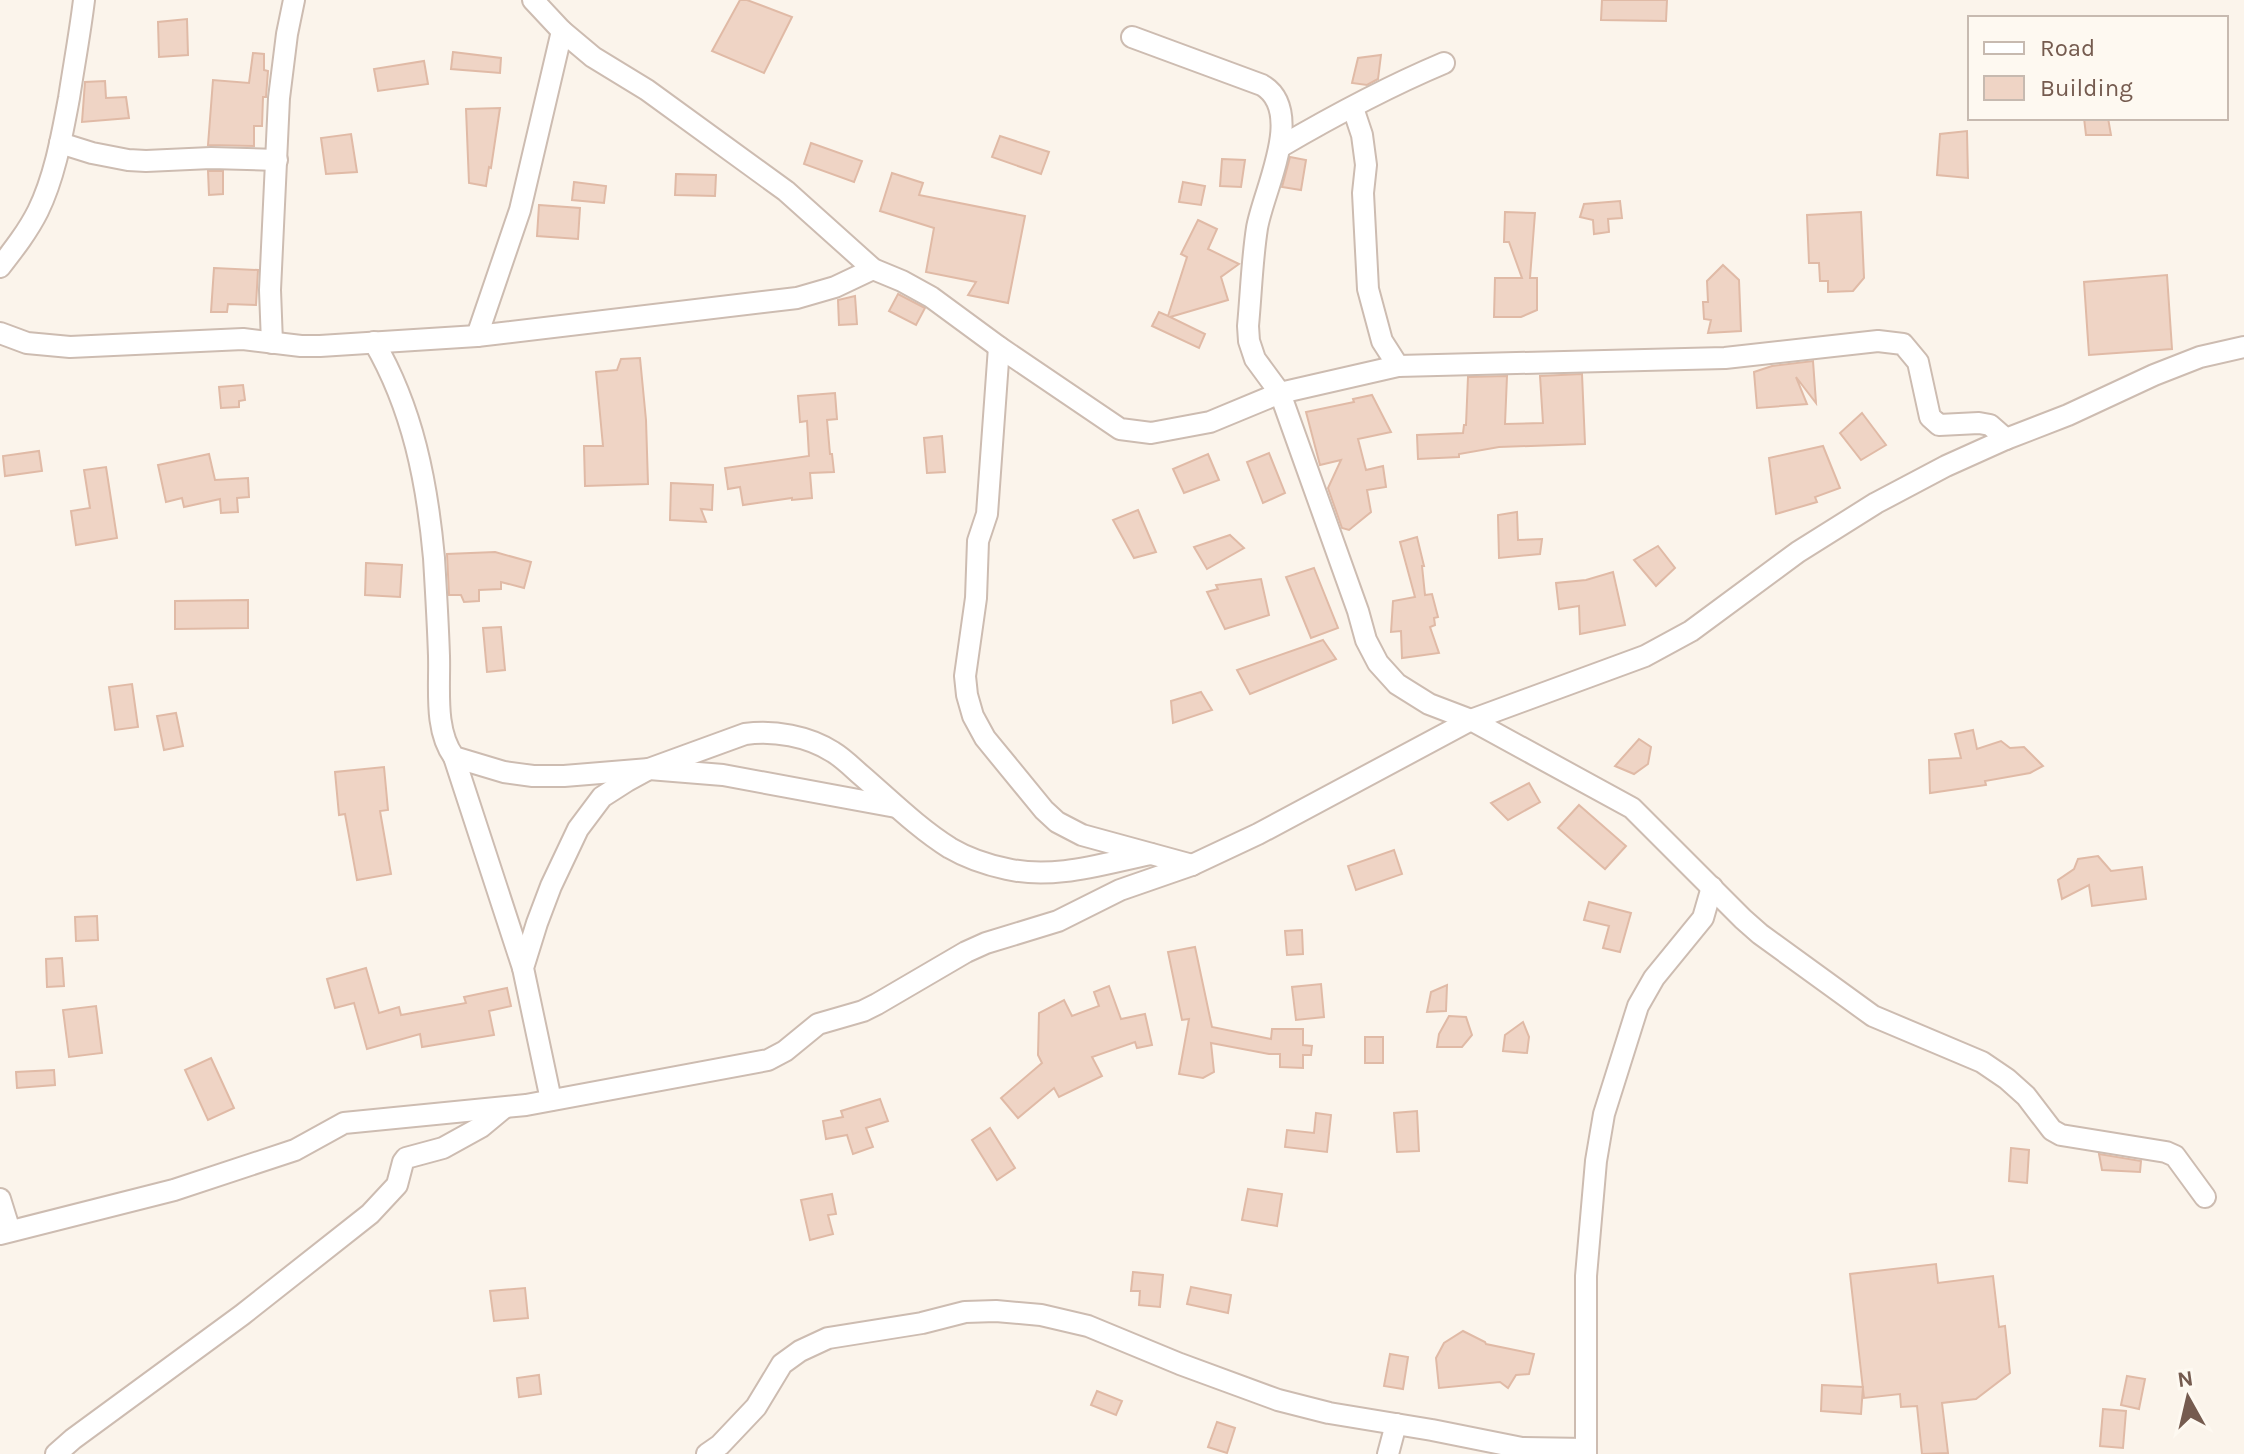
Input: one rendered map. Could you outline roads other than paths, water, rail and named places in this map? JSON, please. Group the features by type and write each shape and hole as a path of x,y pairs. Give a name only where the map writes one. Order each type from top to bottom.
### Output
{"street":[{"path":"0,267 39,209 60,143 84,0"},
{"path":"272,343 270,290 281,83 294,0"},
{"path":"533,0 562,31 593,57 647,90 786,191 873,269 931,297 1120,429 1151,433 1210,422 1280,393 1398,366 1725,358 1878,341 1903,344 1918,362 1930,417 1939,425 1990,425 2006,439"},
{"path":"477,336 520,210 562,31"},
{"path":"1132,37 1262,85 1271,91 1278,102 1281,115 1280,147 1259,219 1249,341 1255,359 1280,393 1366,640 1378,663 1397,684 1429,704 1471,720 1632,808 1760,934 1873,1016 1982,1062 2026,1096 2052,1130 2061,1135 2166,1152 2175,1156 2205,1197"},
{"path":"1280,147 1409,78 1444,63"},
{"path":"1353,108 1362,135 1366,165 1363,208 1368,289 1382,341 1398,366"},
{"path":"60,143 128,160 277,160"},
{"path":"0,333 27,343 70,347 230,339 320,346 477,336 797,298 835,287 873,269"},
{"path":"374,342 402,398 419,453 433,556 439,704 446,744 454,757 523,968 551,1100"},
{"path":"999,347 987,514 978,541 976,598 965,676 973,716 985,738 1057,822 1082,835 1192,865"},
{"path":"0,1199 5,1232 174,1190 295,1150 344,1123 357,1120 504,1108 768,1060 785,1051 818,1024 863,1011 966,952 1058,921 1120,890 1192,865 1270,828 1471,720 1645,656 1691,631 1798,552 1876,503 1946,466 2177,366 2244,347"},
{"path":"523,968 546,898 578,829 602,797 649,769 745,734 781,734 807,740 833,752 952,849 974,860 1009,870 1052,872 1151,854"},
{"path":"454,757 504,772 533,776 649,769 723,775 898,807"},
{"path":"707,1454 720,1445 756,1407 782,1364 800,1351 828,1338 922,1323 965,1312 996,1311 1041,1315 1088,1326 1278,1400 1329,1413 1522,1448 1586,1451 1586,1276 1596,1161 1604,1114 1638,1006 1654,978 1703,918 1712,887"},
{"path":"56,1454 242,1315 370,1214 397,1185 406,1158 443,1148 481,1127 504,1108"},
{"path":"1388,1454 1396,1424"}]}
